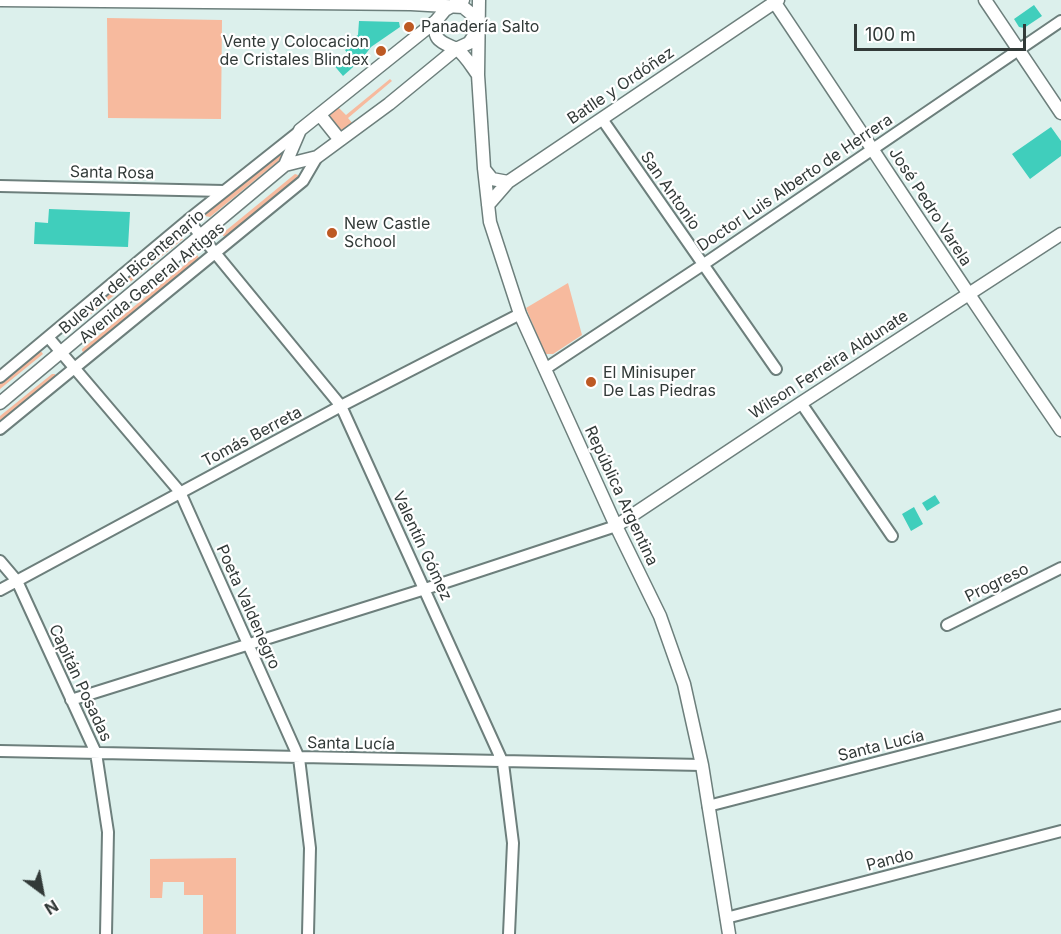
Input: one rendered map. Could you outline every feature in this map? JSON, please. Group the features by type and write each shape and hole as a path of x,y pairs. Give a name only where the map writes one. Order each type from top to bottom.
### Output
{"street":[{"path":"0,0 458,3 470,11 478,24"},
{"name":"República Argentina","path":"479,0 478,75 490,222 520,314 616,526 660,616 684,684 702,765 729,934"},
{"path":"985,0 1061,113"},
{"name":"Batlle y Ordóñez","path":"488,205 508,182 775,1"},
{"name":"José Pedro Varela","path":"775,1 967,295 1061,430"},
{"name":"Bulevar del Bicentenario","path":"285,165 300,130 436,21 439,15 458,3"},
{"path":"411,4 436,21 437,35 441,41 448,47 456,49 478,75"},
{"name":"Doctor Luis Alberto de Herrera","path":"545,369 704,264 1061,21"},
{"name":"Bulevar del Bicentenario","path":"0,403 285,165 317,157 389,104 456,49 469,43 475,37 478,24"},
{"path":"320,115 340,140"},
{"name":"San Antonio","path":"602,119 776,369"},
{"name":"Avenida General Artigas","path":"0,377 300,130"},
{"name":"Avenida General Artigas","path":"0,429 303,181 317,157"},
{"path":"484,168 492,179 508,182"},
{"name":"Santa Rosa","path":"0,186 224,191"},
{"name":"Valentín Gómez","path":"188,220 342,406 425,589 503,763 513,843 509,934"},
{"name":"Wilson Ferreira Aldunate","path":"616,526 1061,234"},
{"name":"Tomás Berreta","path":"0,590 342,406 520,314"},
{"name":"Poeta Valdenegro","path":"48,338 180,492 299,758 310,848 308,934"},
{"path":"801,403 892,536"},
{"path":"70,700 425,589 616,526"},
{"name":"Capitán Posadas","path":"0,561 16,581 96,753 108,832 106,934"},
{"name":"Progreso","path":"947,625 1061,568"},
{"name":"Santa Lucía","path":"708,806 1061,715"},
{"name":"Santa Lucía","path":"0,752 702,765"},
{"name":"Pando","path":"726,918 1061,831"}],"shaded area":[{"path":"107,18 222,20 221,119 108,118"},
{"path":"390,79 392,81 348,118 353,124 340,133 328,116 336,108 346,115"},
{"path":"280,153 282,158 210,217 205,216 206,213"},
{"path":"295,174 299,178 227,237 223,236 223,233"},
{"path":"179,235 183,235 183,239 69,332 65,331 65,328"},
{"path":"197,255 200,259 85,353 82,351 82,349"},
{"path":"568,283 582,335 553,354 545,354 526,308"},
{"path":"40,350 43,354 0,389 0,382"},
{"path":"52,374 55,374 55,377 0,423 0,416"},
{"path":"236,858 236,934 203,934 203,895 184,895 184,882 163,882 162,898 150,898 150,859"}],"building":[{"path":"1034,5 1042,16 1024,28 1019,27 1014,19"},
{"path":"359,21 399,22 400,27 371,47 361,60 343,76 332,63 341,56 346,62 351,58 345,50 357,41 352,39 358,35"},
{"path":"1051,127 1061,141 1061,156 1030,179 1012,154"},
{"path":"49,209 130,212 128,247 34,244 35,222 48,223"},
{"path":"935,495 940,503 927,511 922,503"},
{"path":"914,507 923,524 911,531 902,514"}],"place":[{"name":"Panadería Salto","path":"409,27"},
{"name":"Vente y Colocacion de Cristales Blindex","path":"381,51"},
{"name":"New Castle School","path":"332,233"},
{"name":"El Minisuper De Las Piedras","path":"591,382"}]}
